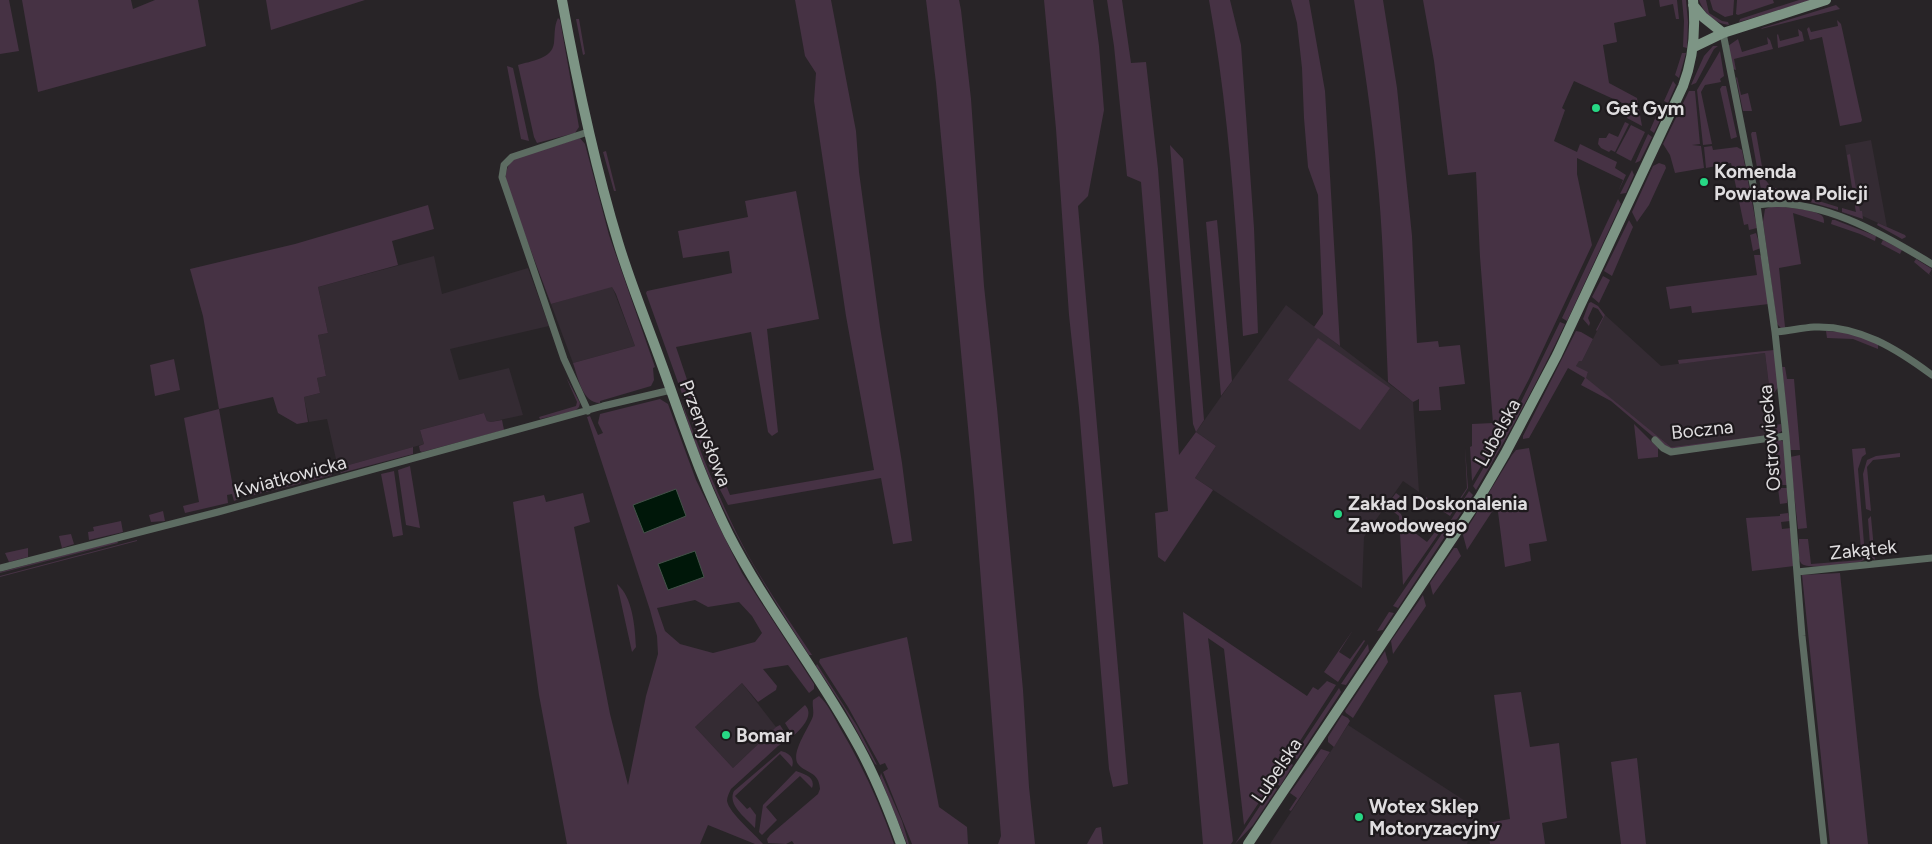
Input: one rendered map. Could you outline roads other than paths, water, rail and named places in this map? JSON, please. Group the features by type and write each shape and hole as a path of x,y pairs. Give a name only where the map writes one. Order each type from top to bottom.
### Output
{"street":[{"name":"Przemysłowa","path":"562,0 588,132 623,258 693,455 729,535 754,580 856,741 883,796 901,844"},
{"path":"1694,47 1723,33 1826,0"},
{"path":"1693,3 1703,17 1723,33"},
{"name":"Lubelska","path":"1248,844 1480,497 1513,440 1557,356 1685,80 1694,47 1693,3"},
{"name":"Ostrowiecka","path":"1723,33 1757,205 1775,332 1824,844"},
{"path":"588,132 512,157 504,165 502,177 564,360 588,411"},
{"path":"1757,205 1785,202 1799,204 1850,220 1873,230 1932,264"},
{"path":"1775,332 1814,327 1853,331 1884,344 1932,375"},
{"name":"Kwiatkowicka","path":"0,568 218,512 670,390"},
{"name":"Boczna","path":"1655,440 1663,448 1671,452 1786,436"},
{"name":"Zakątek","path":"1797,572 1932,558"}],"place":[{"name":"Get Gym","path":"1596,108"},
{"name":"Komenda Powiatowa Policji","path":"1704,182"},
{"name":"Zakład Doskonalenia Zawodowego","path":"1338,514"},
{"name":"Bomar","path":"726,735"},
{"name":"Wotex Sklep Motoryzacyjny","path":"1359,817"}]}
